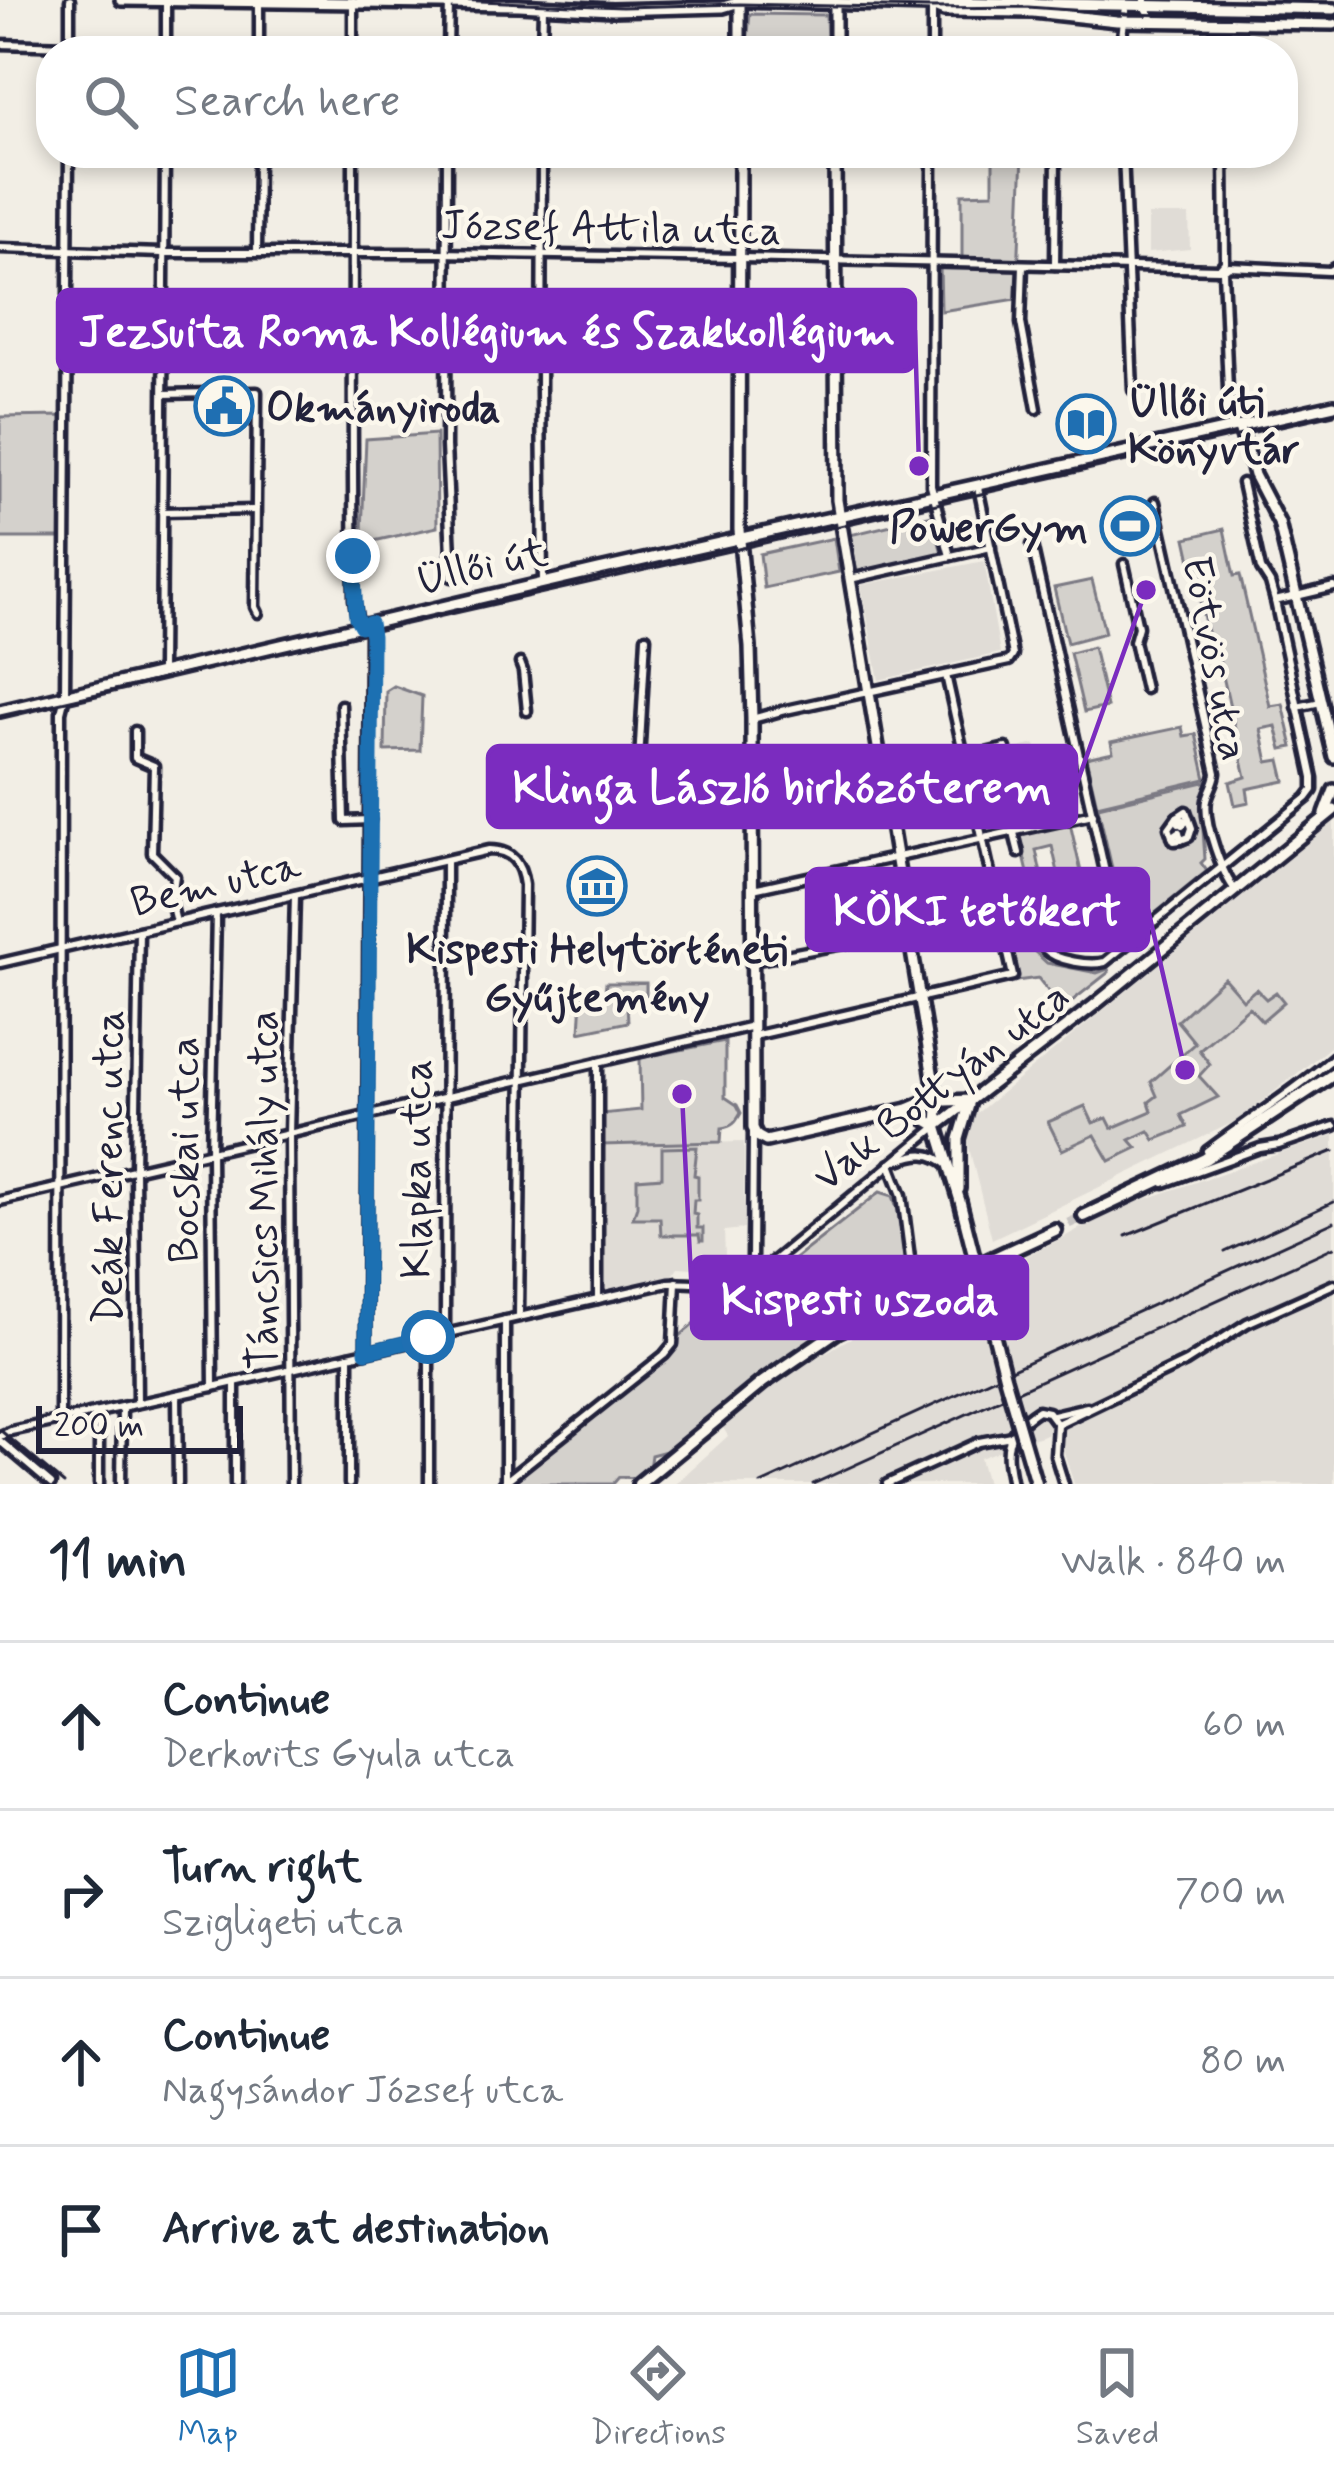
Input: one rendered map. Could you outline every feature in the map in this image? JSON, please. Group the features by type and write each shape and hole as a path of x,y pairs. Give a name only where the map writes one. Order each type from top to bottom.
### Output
{"main road":[{"path":"121,0 449,2 642,10 723,7 737,1 932,3 944,11 1139,3 1334,9"},
{"path":"737,1 739,36"},
{"path":"835,2 835,36"},
{"path":"1029,5 1088,20 1334,23"},
{"path":"740,168 740,540 752,719 753,1128 766,1141 908,1109 935,1094"},
{"path":"835,168 839,516 937,1126 1036,1484"},
{"name":"Üllői út","path":"0,711 1334,405"},
{"path":"1238,427 1254,475 1280,523 1334,757"},
{"path":"1330,816 1334,790"},
{"name":"Vak Bottyán utca","path":"937,1126 1330,816"},
{"path":"1084,1216 1180,1172 1334,1074"},
{"path":"935,1094 946,1101 971,1100 961,1128 959,1197"},
{"path":"908,1109 937,1126"},
{"path":"639,1484 798,1356 837,1331 1055,1230"}],"street":[{"path":"70,0 70,36"},
{"path":"166,0 166,36"},
{"path":"259,1 259,36"},
{"path":"353,1 353,36"},
{"path":"448,36 449,2"},
{"path":"932,3 932,36"},
{"path":"1122,36 1125,21 1139,3 1154,21"},
{"path":"542,36 543,6"},
{"path":"0,44 36,47"},
{"path":"60,1420 61,745 69,168"},
{"path":"161,673 164,168"},
{"path":"257,252 258,168"},
{"path":"353,168 354,599 356,617 366,624 372,656 366,1352"},
{"path":"447,168 446,446 452,577"},
{"path":"542,168 544,585"},
{"path":"932,168 933,496 950,556"},
{"path":"1055,265 1057,168"},
{"path":"1124,168 1133,390"},
{"path":"1224,168 1226,262 1222,269 1232,420 1238,427"},
{"name":"József Attila utca","path":"0,248 1334,268"},
{"path":"1023,265 1021,323 1037,409"},
{"path":"164,394 256,392 258,613"},
{"path":"1242,483 1261,569 1275,601 1297,707 1321,702"},
{"path":"752,719 1009,661 1013,655 979,487"},
{"name":"Eötvös utca","path":"1155,502 1216,773 1206,803 1221,868 1236,891"},
{"path":"161,512 255,510"},
{"path":"1032,545 1122,948"},
{"path":"850,579 991,547"},
{"name":"Eötvös utca","path":"1124,564 1145,689"},
{"path":"1275,601 1334,587"},
{"path":"638,780 646,637"},
{"path":"520,663 527,711"},
{"path":"0,1201 598,1061 1013,976 946,675"},
{"path":"341,705 344,821 370,820"},
{"name":"Vak Bottyán utca","path":"1037,929 1042,946 1050,953 1090,964 1105,962 1307,798 1313,778 1297,707"},
{"path":"135,731 134,758 154,766 152,853 175,876 171,902 176,922"},
{"path":"965,758 1006,748"},
{"path":"752,803 882,776"},
{"path":"753,889 1093,814"},
{"path":"1014,833 1019,853"},
{"name":"Bem utca","path":"0,963 494,850 514,857 524,885 524,1057"},
{"name":"Klapka utca","path":"445,1334 446,861"},
{"name":"Táncsics Mihály utca","path":"291,1484 295,896"},
{"name":"Bocskai utca","path":"213,1388 216,913"},
{"name":"Deák Ferenc utca","path":"137,1403 139,931"},
{"path":"753,961 908,932"},
{"path":"524,1057 540,1074"},
{"path":"519,1316 524,1057"},
{"path":"1180,1172 1296,1090 1334,1057"},
{"path":"598,1061 598,1299"},
{"name":"Vak Bottyán utca","path":"754,1276 937,1126"},
{"path":"1115,1201 1334,1126"},
{"path":"0,1438 60,1420 676,1282 734,1285 754,1276 753,1128"},
{"path":"890,1304 908,1284 911,1266 902,1195 890,1164 926,1153 951,1167"},
{"path":"503,1483 664,1354 673,1343 676,1282"},
{"path":"1064,1484 1055,1455 1057,1424 1186,1362 1247,1323 1334,1284"},
{"path":"503,1483 505,1320"},
{"path":"428,1337 429,1484"},
{"path":"349,1355 349,1484"},
{"path":"235,1382 235,1484"},
{"path":"177,1395 178,1484"},
{"path":"1012,1484 1005,1454 1011,1436 1030,1414 1090,1406"},
{"path":"121,1484 122,1407"},
{"path":"99,1412 99,1484"},
{"path":"1048,1413 1057,1424"},
{"path":"887,1484 979,1442 1011,1436"},
{"path":"0,1438 51,1484"},
{"path":"991,1441 1005,1454"}],"shaded area":[{"path":"750,14 826,15 827,36 748,36"},
{"path":"993,168 1022,168 1017,299 941,311 940,266 962,265 962,194 993,193"},
{"path":"1148,215 1189,215 1190,249 1148,253"},
{"path":"63,416 63,538 0,538 0,417"},
{"path":"436,434 437,527 369,542 362,531 366,439"},
{"path":"932,515 942,553 857,573 850,535"},
{"path":"1224,529 1234,576 1240,575 1270,706 1283,704 1293,747 1282,749 1276,726 1261,729 1268,762 1280,760 1285,781 1247,789 1249,802 1235,805 1230,782 1246,777 1186,538"},
{"path":"834,538 839,572 764,588 760,554"},
{"path":"984,561 1000,653 879,680 861,585"},
{"path":"1092,580 1105,633 1067,643 1054,588"},
{"path":"1093,647 1107,707 1084,712 1070,653"},
{"path":"394,686 422,696 420,750 385,751 386,691"},
{"path":"1182,727 1184,736 1196,734 1206,779 1097,805 1086,758 1113,752 1111,742"},
{"path":"1035,744 1052,818 987,834 969,760"},
{"path":"1208,781 1201,801 1205,859 1201,863 1207,871 1131,933 1125,925 1098,807"},
{"path":"1334,822 1334,1044 1240,1119 992,1239 967,1140 971,1118"},
{"path":"1070,823 1090,912 1097,918 1110,915 1113,927 1092,932 1089,920 1057,928 1047,885 1060,881 1052,846 1036,850 1041,874 1029,877 1019,835"},
{"path":"1030,933 1035,952 1047,963 1109,972 1062,1009 1038,978 1016,981 1007,938"},
{"path":"1224,978 1243,1000 1256,989 1266,999 1276,992 1284,1002 1262,1021 1249,1007 1199,1050 1210,1064 1199,1076 1218,1097 1181,1115 1187,1127 1155,1140 1149,1131 1130,1140 1137,1148 1110,1161 1095,1135 1062,1150 1048,1122 1085,1106 1093,1123 1107,1118 1112,1128 1152,1111 1149,1102 1157,1096 1151,1082 1195,1043 1177,1021"},
{"path":"606,983 646,983 646,1003 627,1004 628,1022 580,1032 582,997 605,994"},
{"path":"725,1041 725,1097 741,1113 734,1124 722,1128 721,1142 601,1145 600,1114 641,1110 640,1058"},
{"path":"1334,1135 1334,1484 1074,1484 1057,1430 980,1458 987,1484 675,1484 728,1436 722,1426 775,1382 847,1340 1113,1210"},
{"path":"744,1142 744,1229 724,1231 725,1256 708,1259 708,1269 678,1267 671,1277 604,1293 601,1145"},
{"path":"697,1147 698,1200 694,1200 693,1214 697,1228 703,1228 703,1241 699,1235 661,1235 660,1218 633,1218 637,1179 662,1177 662,1148"},
{"path":"880,1192 893,1196 902,1232 903,1273 894,1293 820,1334 745,1387 674,1449 651,1455 649,1469 636,1478 619,1477 613,1484 505,1484 706,1314 710,1299 768,1280"}],"tunnel":[{"path":"1055,1230 1084,1216"}],"tram line":[{"path":"455,0 622,7 1028,7 1334,19"},
{"path":"0,716 1334,414"}],"railway":[{"path":"1126,1236 1334,1151"},
{"path":"1225,1252 1334,1202"},
{"path":"761,1484 1334,1222"},
{"path":"813,1484 1334,1247"},
{"path":"0,1430 64,1484"}],"place":[{"name":"Okmányiroda","path":"224,406"},
{"name":"Üllői úti Könyvtár","path":"1086,424"},
{"name":"Jezsuita Roma Kollégium és Szakkollégium","path":"919,466"},
{"name":"PowerGym","path":"1130,526"},
{"name":"Klinga László birkózóterem","path":"1146,590"},
{"name":"Kispesti Helytörténeti Gyűjtemény","path":"597,886"},
{"name":"KÖKI tetőkert","path":"1185,1070"},
{"name":"Kispesti uszoda","path":"682,1094"}],"route":[{"path":"353,556 356,617 361,626 370,623 372,636 366,1352 428,1337"}]}
